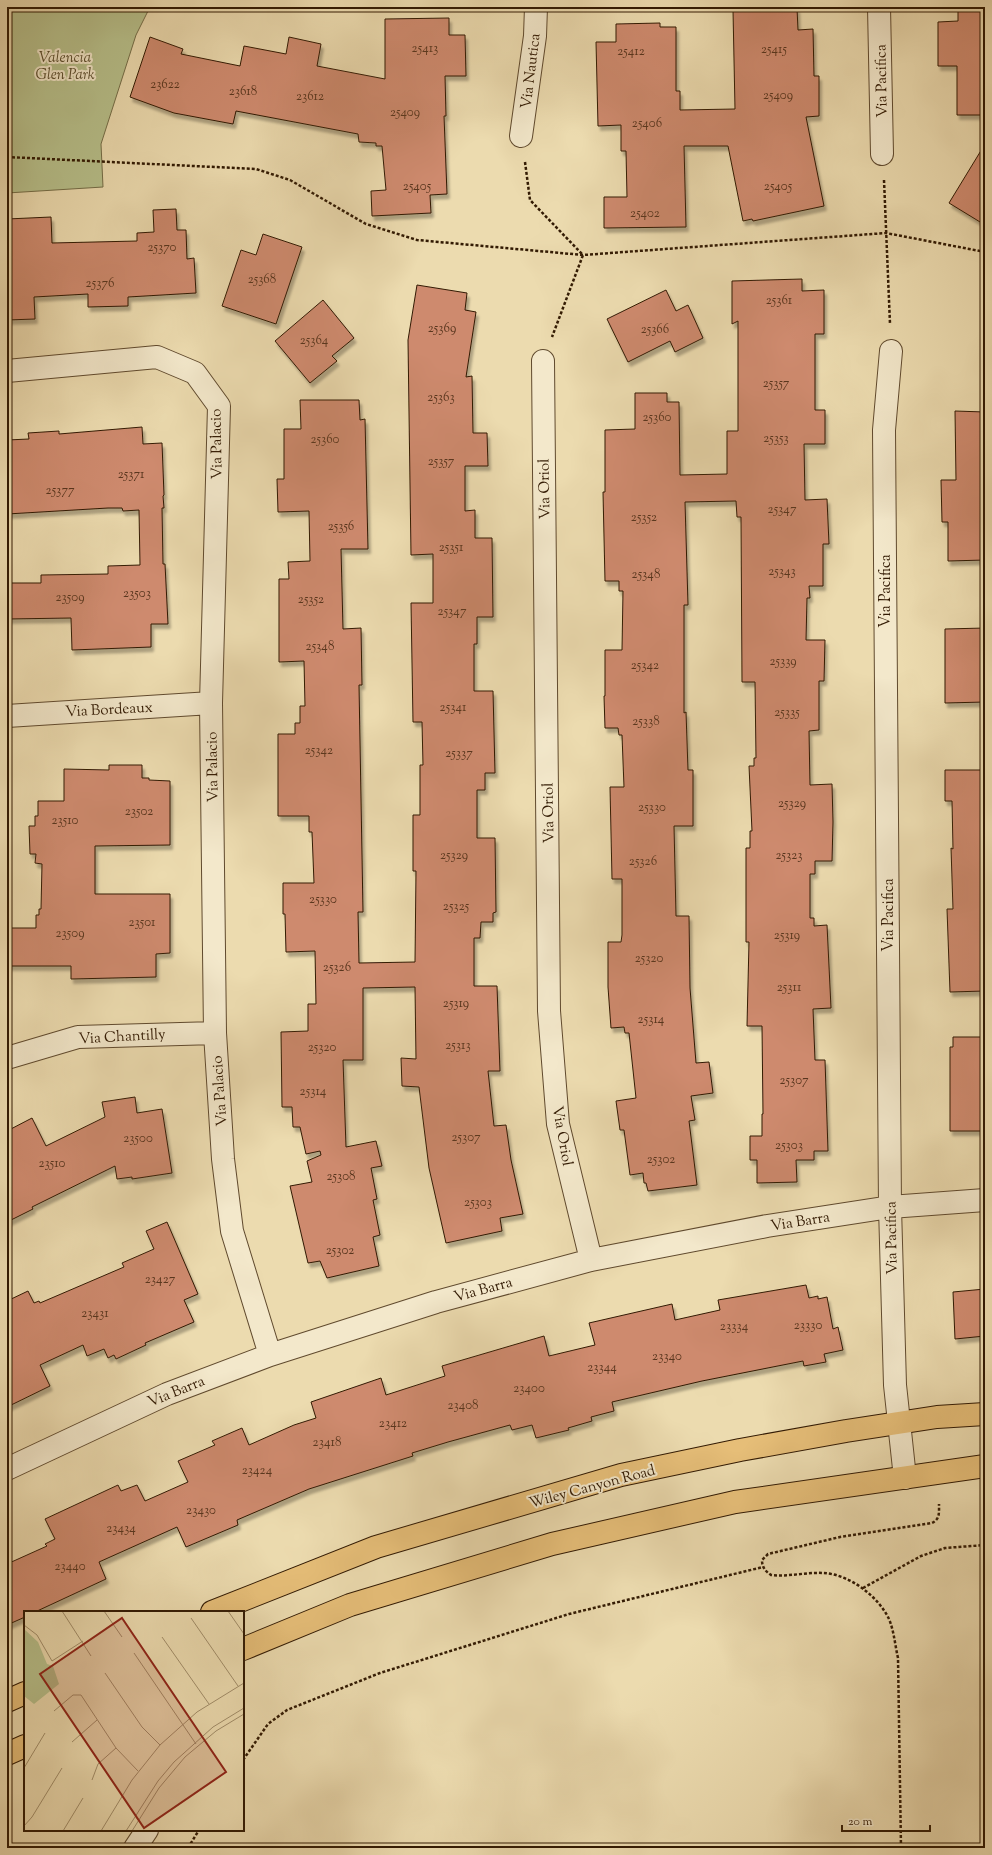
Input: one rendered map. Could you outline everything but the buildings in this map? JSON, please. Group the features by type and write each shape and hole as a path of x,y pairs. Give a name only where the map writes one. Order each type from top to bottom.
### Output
{"main road":[{"name":"Wiley Canyon Road","path":"214,1611 376,1546 621,1476 740,1450 899,1422 937,1417 985,1414"},
{"path":"244,1649 350,1605 552,1544 735,1502 985,1466"},
{"path":"7,1701 24,1693"},
{"path":"7,1754 24,1746"}],"street":[{"name":"Via Nautica","path":"521,136 535,36 536,7"},
{"name":"Via Pacifica","path":"879,7 882,154"},
{"name":"Via Pacifica","path":"891,351 884,430 890,1207 895,1385 905,1478"},
{"name":"Via Palacio","path":"7,371 157,358 195,373 218,406 211,702 215,1033 223,1159 232,1231 270,1355"},
{"name":"Via Oriol","path":"543,361 549,1012 558,1124 591,1260"},
{"name":"Via Bordeaux","path":"7,716 211,702"},
{"name":"Via Chantilly","path":"7,1058 78,1037 215,1033"},
{"name":"Via Barra","path":"7,1469 167,1394 270,1355 436,1302 591,1260 767,1226 890,1207 985,1200"},
{"path":"135,1848 146,1831"}],"path":[{"path":"521,136 530,200 583,255"},
{"path":"882,154 891,351"},
{"path":"7,157 256,169 290,180 366,224 417,240 583,255 886,233 985,252"},
{"path":"543,361 583,255"},
{"path":"901,1848 898,1658 888,1618 878,1604 863,1588 845,1578 824,1573 778,1576 766,1572 763,1567 762,1560 768,1554 840,1537 932,1523 937,1521 939,1517 939,1504"},
{"path":"863,1588 921,1556 945,1548 985,1545"},
{"path":"244,1759 268,1724 287,1710 380,1673 569,1614 763,1567"},
{"path":"188,1848 198,1831"}],"green space":[{"name":"Valencia Glen Park","path":"7,7 150,7 136,35 101,144 103,187 7,193"}]}
